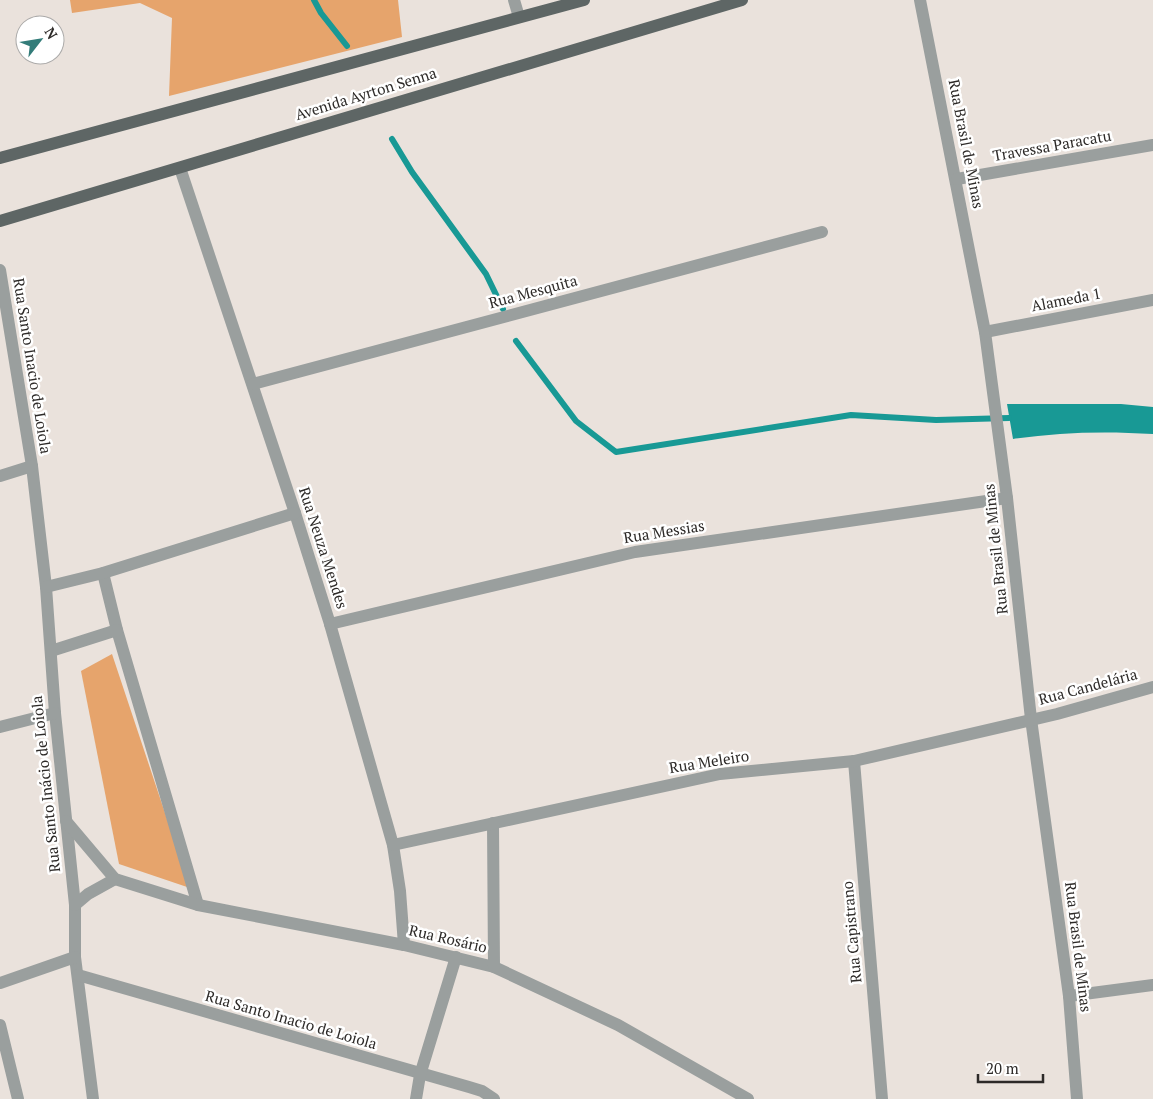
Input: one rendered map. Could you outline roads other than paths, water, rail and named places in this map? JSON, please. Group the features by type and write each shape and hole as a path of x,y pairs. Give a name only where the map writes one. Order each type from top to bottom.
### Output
{"main road":[{"name":"Avenida Ayrton Senna","path":"0,158 442,40 584,0"},
{"name":"Avenida Ayrton Senna","path":"0,221 742,0"}],"street":[{"path":"514,0 518,18"},
{"name":"Rua Brasil de Minas","path":"920,0 957,179 985,332 1007,498 1030,719 1070,996 1077,1099"},
{"name":"Travessa Paracatu","path":"957,179 1153,145"},
{"name":"Rua Neuza Mendes","path":"180,168 253,384 330,624 393,844 400,891 404,945"},
{"name":"Rua Mesquita","path":"253,384 822,232"},
{"name":"Rua Santo Inacio de Loiola","path":"0,270 32,466"},
{"name":"Alameda 1","path":"985,332 1153,300"},
{"path":"0,476 32,466"},
{"name":"Rua Santo Inácio de Loiola","path":"32,466 46,587 55,713 75,905 76,957 93,1099"},
{"name":"Rua Messias","path":"330,624 635,552 1007,498"},
{"path":"46,587 103,573 295,513"},
{"path":"103,573 117,630 198,905"},
{"path":"51,651 117,630"},
{"name":"Rua Candelária","path":"1030,719 1153,687"},
{"path":"0,727 55,713"},
{"name":"Rua Meleiro","path":"393,844 600,798 720,774 854,762 1030,719"},
{"name":"Rua Capistrano","path":"854,762 882,1099"},
{"path":"65,820 115,879 88,894 75,905"},
{"path":"493,823 494,967"},
{"name":"Rua Rosário","path":"115,879 198,905 404,945 494,967 618,1025 748,1099"},
{"path":"0,983 76,957"},
{"path":"416,1099 420,1074 456,957"},
{"name":"Rua Santo Inacio de Loiola","path":"78,975 482,1092 494,1099"},
{"path":"1070,996 1153,985"},
{"path":"0,1025 18,1099"}],"water":[{"path":"1007,404 1121,404 1153,407 1153,434 1083,433 1013,439"}],"waterway":[{"path":"314,0 321,13 347,46"},
{"path":"392,139 412,172 486,274 503,309"},
{"path":"516,341 576,421 616,452 851,415 936,420 1009,418"}]}
